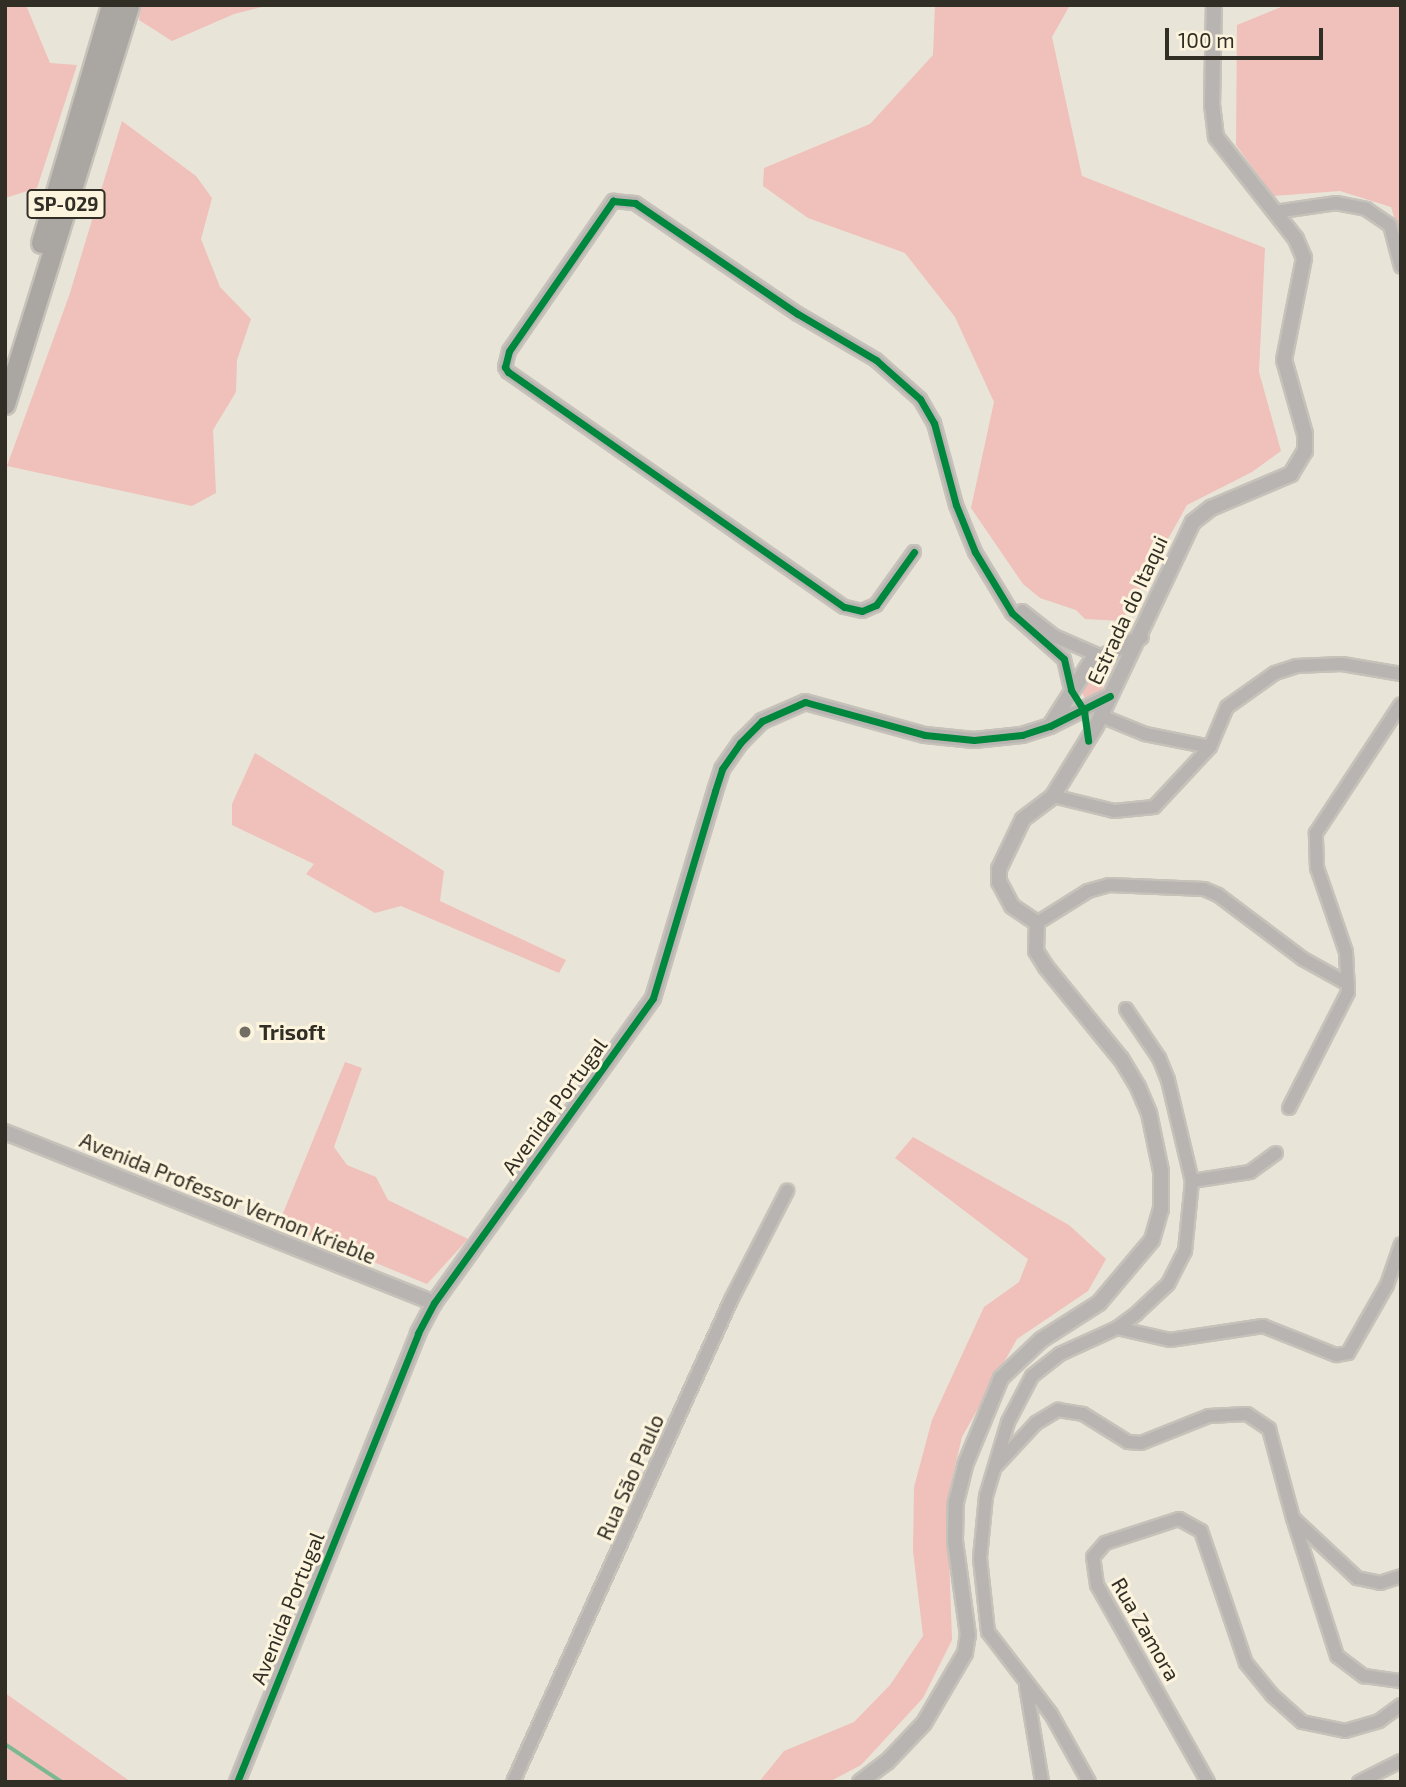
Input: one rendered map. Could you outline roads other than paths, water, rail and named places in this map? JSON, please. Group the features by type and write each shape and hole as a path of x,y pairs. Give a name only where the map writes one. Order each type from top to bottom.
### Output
{"highway":[{"name":"SP-029","path":"5,368 111,5"},
{"name":"SP-029","path":"5,404 77,164 130,5"}],"street":[{"name":"Estrada do Itaqui","path":"1037,923 1012,906 999,882 999,869 1023,820 1053,796 1088,741 1141,637 1192,522 1211,508 1292,474 1302,460 1305,434 1284,360 1304,258 1300,245 1216,137 1214,5"},
{"path":"914,552 876,605 862,611 844,607 508,372 505,367 509,351 613,201 635,203 798,314 876,360 920,399 934,423 956,505 995,589 1012,613 1064,659 1072,690 1084,711 1088,741"},
{"path":"1275,212 1336,203 1366,209 1390,225 1401,267"},
{"path":"995,589 1054,636 1100,656 1112,671 1110,696"},
{"path":"1049,726 1090,663 1141,637"},
{"path":"1053,796 1114,811 1154,807 1210,747 1227,707 1275,673 1296,666 1342,663 1401,674"},
{"name":"Avenida Portugal","path":"237,1782 353,1490 434,1303 653,998 722,769 762,721 793,705 814,702 871,721 949,739 1006,738 1049,726 1110,696"},
{"path":"1289,1108 1346,1004 1348,984 1341,933 1317,867 1316,833 1401,704"},
{"path":"1101,716 1145,734 1210,747"},
{"path":"860,1782 887,1762 924,1723 965,1653 968,1635 955,1541 956,1502 965,1465 1001,1378 1041,1340 1099,1303 1114,1288 1152,1240 1161,1209 1161,1171 1146,1105 1121,1059 1036,951 1037,923 1088,891 1109,885 1204,890 1218,895 1303,959 1348,984"},
{"path":"1089,1782 1051,1714 1026,1686 983,1619 981,1529 995,1468 1012,1414 1032,1376 1060,1354 1117,1328 1154,1299 1178,1268 1190,1231 1192,1181 1168,1080 1159,1058 1126,1009"},
{"name":"Avenida Professor Vernon Krieble","path":"5,1132 434,1303"},
{"path":"1192,1181 1250,1172 1276,1153"},
{"name":"Rua São Paulo","path":"513,1782 731,1300 787,1191"},
{"path":"1117,1328 1170,1340 1263,1326 1341,1355 1351,1350 1387,1285 1401,1244"},
{"path":"1387,1285 1401,1273"},
{"path":"995,1468 1036,1423 1058,1410 1083,1414 1128,1441 1141,1443 1188,1423 1236,1412 1269,1429 1293,1518 1338,1656 1364,1676 1401,1681"},
{"path":"1293,1518 1357,1578 1380,1583 1401,1576"},
{"name":"Rua Zamora","path":"1208,1782 1097,1585 1093,1557 1104,1543 1178,1519 1200,1531 1246,1663 1272,1695 1302,1722 1345,1731 1379,1721 1401,1705"},
{"path":"1026,1686 1042,1782"},
{"path":"1359,1782 1401,1761"}],"waterway":[{"path":"5,1744 62,1782"}],"place":[{"name":"Trisoft","path":"245,1032"}]}
